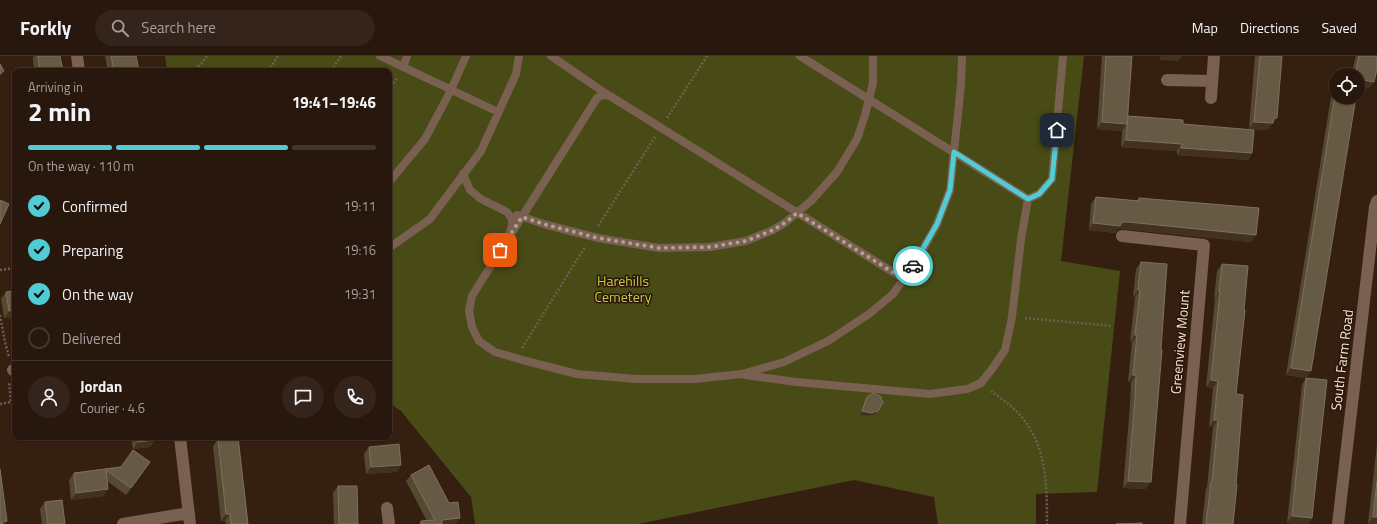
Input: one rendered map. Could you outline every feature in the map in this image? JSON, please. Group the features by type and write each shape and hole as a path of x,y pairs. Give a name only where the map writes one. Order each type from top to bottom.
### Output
{"street":[{"path":"78,56 79,68"},
{"path":"1211,98 1214,56"},
{"path":"1167,80 1212,81"},
{"name":"South Farm Road","path":"1338,524 1374,214 1377,201"},
{"name":"Greenview Mount","path":"1122,236 1204,245 1180,524"},
{"path":"123,524 190,519 180,440"},
{"path":"387,508 389,524"}],"lane":[{"path":"380,56 498,112"},
{"path":"403,67 407,56"},
{"path":"392,178 425,139 451,90 466,56"},
{"path":"392,246 430,219 481,151 516,74 519,56"},
{"path":"551,56 610,96 904,279"},
{"path":"800,56 1028,199"},
{"path":"463,174 470,190 481,199 507,212 591,237 659,248 710,247 746,241 773,230 786,222 811,201 837,172 857,139 865,115 873,83 873,56"},
{"path":"610,96 602,94 597,98 472,296 469,311 472,327 479,341 495,352 577,374 636,379 694,379 742,374 784,362 828,341 869,314 893,294 904,279 917,260 937,224 950,190 961,84 962,56"},
{"path":"1028,199 1039,194 1052,179 1063,56"},
{"path":"742,374 796,382 930,394 967,389 981,383 992,370 1005,350 1012,317 1021,240 1028,199"},
{"path":"507,212 512,219 512,226 507,240"}],"path":[{"path":"195,68 201,64 207,56"},
{"path":"270,68 278,56"},
{"path":"333,68 341,56"},
{"path":"516,358 591,237 707,56"},
{"path":"0,270 12,268"},
{"path":"0,315 5,342 12,364"},
{"path":"1012,317 1112,326"},
{"path":"0,404 11,402 8,380 12,373"},
{"path":"981,383 1017,412 1033,432 1042,454 1047,485 1047,524"}],"green space":[{"name":"Harehills Cemetery","path":"165,56 1084,56 1061,261 1120,271 1097,492 1036,494 1036,524 938,524 934,497 854,480 638,524 475,524 471,497 401,411 392,405 392,68 167,68"}],"building":[{"path":"38,56 60,56 62,68 40,68"},
{"path":"111,56 136,56 138,68 113,68"},
{"path":"1106,56 1132,56 1127,124 1102,122"},
{"path":"1260,56 1282,56 1277,118 1274,118 1273,123 1254,122"},
{"path":"1359,56 1377,56 1377,69 1374,82 1365,80 1365,68 1356,68"},
{"path":"0,64 4,71 0,74"},
{"path":"1334,104 1355,104 1311,371 1291,368"},
{"path":"1128,116 1183,120 1183,124 1254,130 1252,153 1181,148 1182,144 1126,140"},
{"path":"1096,197 1139,201 1139,198 1259,208 1256,235 1128,222 1122,222 1120,226 1093,223"},
{"path":"0,200 9,204 0,224"},
{"path":"1141,262 1167,264 1162,350 1151,482 1128,481 1135,399 1136,375 1133,375"},
{"path":"1222,264 1248,266 1236,394 1243,395 1233,524 1206,524 1218,420 1214,420 1218,381 1211,380"},
{"path":"12,291 12,310 9,311 6,292"},
{"path":"1306,378 1327,380 1312,518 1292,516"},
{"path":"873,393 880,396 883,402 878,411 871,413 862,411 867,397"},
{"path":"138,440 155,440 138,442"},
{"path":"218,440 238,440 248,524 231,524 230,514 226,514"},
{"path":"399,444 401,465 371,467 369,447"},
{"path":"133,450 150,462 131,488 106,470 108,489 76,493 74,473 121,467"},
{"path":"429,465 449,503 458,502 460,518 442,520 442,524 421,524 421,521 435,520 411,475"},
{"path":"0,469 7,521 2,522 3,524 0,524"},
{"path":"1377,481 1377,517 1373,517"},
{"path":"338,486 357,486 358,524 339,524"},
{"path":"62,500 65,524 48,524 45,502"},
{"path":"1142,523 1142,524 1116,524"}],"way so far":[{"path":"500,250 522,217 598,238 659,248 710,247 746,241 773,230 797,213 904,279 913,266"}],"route":[{"path":"913,266 937,224 950,190 954,152 1028,199 1039,194 1052,179 1057,130"}]}
